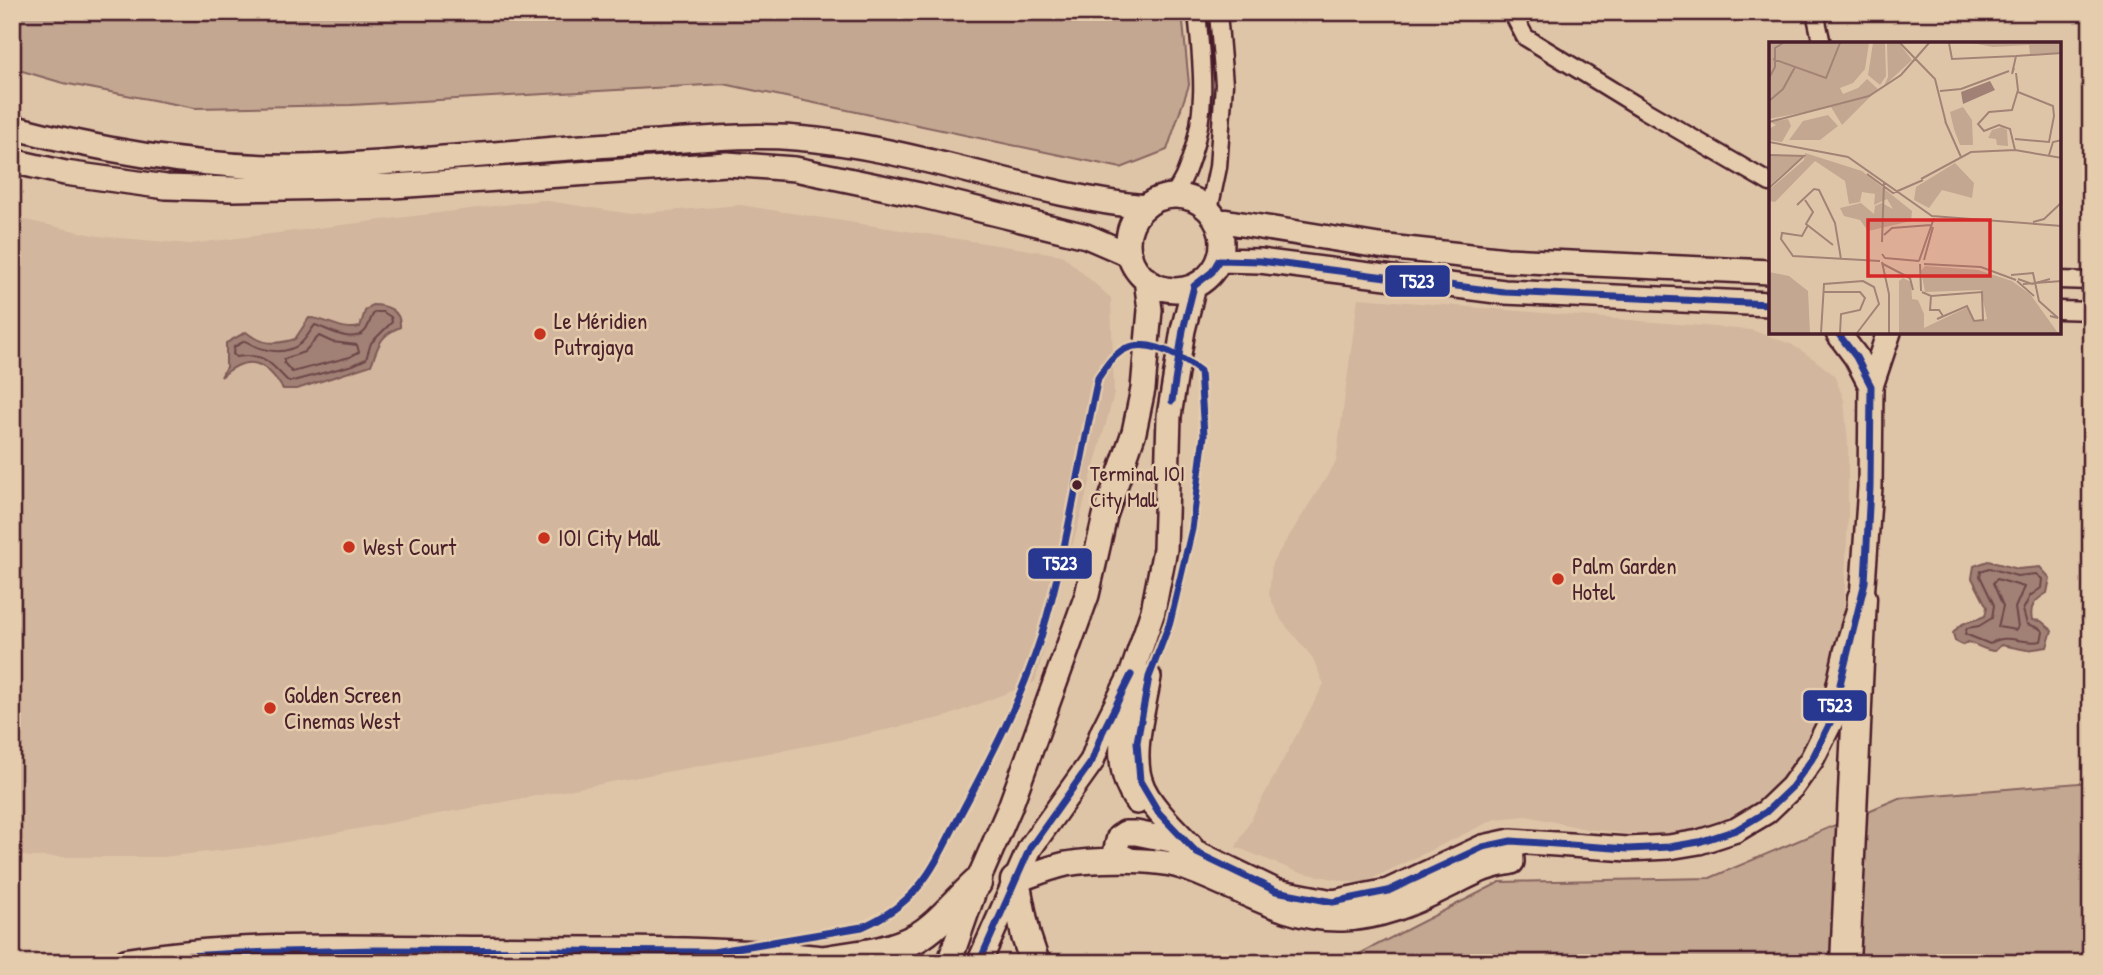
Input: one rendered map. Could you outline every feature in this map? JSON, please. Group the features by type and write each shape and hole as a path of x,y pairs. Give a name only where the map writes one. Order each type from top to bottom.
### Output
{"highway":[{"path":"1845,963 1862,598"},
{"path":"1015,881 1026,936 1035,963"},
{"path":"128,963 239,953 375,950 713,952 772,954 835,961 901,946 918,937 976,883"}],"street":[{"path":"1172,196 1182,184 1200,130 1204,93 1197,12"},
{"path":"1218,12 1224,84 1213,215 1222,233 1222,247 1212,272 1194,286 1169,289 1156,286 1136,268 1130,255 1130,228 1145,206 1172,196 1185,197 1213,215 1379,246 1506,260 1769,272"},
{"path":"1512,12 1525,37 1769,182"},
{"path":"1815,12 1822,42"},
{"path":"12,127 71,142 156,158 250,166 328,167 617,144 729,138 795,138 863,147 1110,203 1145,206"},
{"path":"12,161 65,173 154,185 232,189 393,186 727,164 796,169 920,195 1086,236 1130,255"},
{"path":"1219,260 1260,261 1504,292 1769,304"},
{"path":"949,963 976,883 1010,807 1087,595 1105,516 1134,432 1143,389 1150,310 1146,279"},
{"path":"2061,280 2091,281"},
{"path":"1194,286 1169,416 1166,549 1141,675 1137,742 1140,781 1160,813 1197,853"},
{"path":"2061,310 2091,310"},
{"path":"1839,334 1856,357 1871,386"},
{"path":"1841,334 1854,338 1872,337 1877,334"},
{"path":"1015,881 1067,864 1130,860 1180,866 1274,899 1333,902 1388,891 1483,847 1511,852 1669,847 1699,842 1736,830 1766,812 1792,787 1812,759 1830,721 1862,598 1870,487 1871,386 1888,334"},
{"path":"1141,675 1123,729 1121,768 1134,799 1171,840"},
{"path":"979,963 1030,848 1092,761 1102,733 1141,675"},
{"path":"1130,860 1119,855 1116,849 1119,837 1125,833 1171,840 1274,899"}],"shaded area":[{"path":"12,12 1182,12 1189,85 1167,150 1121,168 724,84 351,105 195,108 63,83 12,68"},
{"name":"IOI City Mall","path":"542,200 631,214 740,205 1062,255 1111,298 1114,394 1035,682 945,717 839,740 270,845 163,857 30,857 12,854 12,217 98,236 190,244"},
{"name":"Palm Garden Hotel","path":"1358,298 1751,330 1791,344 1834,375 1844,400 1848,444 1843,627 1834,672 1813,734 1797,764 1771,792 1736,814 1695,829 1647,836 1586,829 1527,816 1495,819 1361,884 1298,872 1236,847 1324,684 1312,657 1281,620 1269,595 1272,563 1336,462"},
{"path":"2091,782 2091,963 1360,963 1359,954 1500,882 1710,878 1899,798"}],"water":[{"path":"372,305 383,306 396,313 400,327 384,338 371,365 297,389 283,389 270,372 256,363 240,365 221,377 226,367 226,343 246,332 263,342 275,343 295,339 309,318 347,328 360,327 365,311"},
{"path":"1988,561 2018,569 2040,567 2050,578 2047,593 2036,601 2031,611 2032,620 2041,621 2052,630 2047,647 2027,650 2001,645 1995,651 1968,642 1963,645 1955,641 1953,633 1961,625 1985,616 1987,607 1972,578 1974,566"}],"transit line":[{"name":"T523","path":"1172,401 1183,330 1194,286 1212,272 1219,260 1260,261 1504,292 1769,304"},
{"name":"T523","path":"128,963 155,958 239,953 375,950 713,952 862,927 882,917 923,882 983,772 1015,706 1050,605 1098,378 1115,356 1135,346 1170,352 1200,371 1204,435 1192,529 1170,622 1149,677 1137,742 1140,781 1159,813 1197,853 1276,891 1333,902 1388,891 1483,847 1511,841 1628,849 1669,847 1699,842 1736,830 1766,812 1792,787 1812,759 1831,721 1865,582 1871,386 1856,357 1839,334"},
{"name":"T523","path":"979,963 1030,848 1092,761 1102,733 1131,675"}],"place":[{"name":"Le Méridien Putrajaya","path":"540,334"},
{"name":"Terminal IOI City Mall","path":"1077,485"},
{"name":"IOI City Mall","path":"544,538"},
{"name":"West Court","path":"349,547"},
{"name":"Palm Garden Hotel","path":"1558,579"},
{"name":"Golden Screen Cinemas West","path":"270,708"}]}
